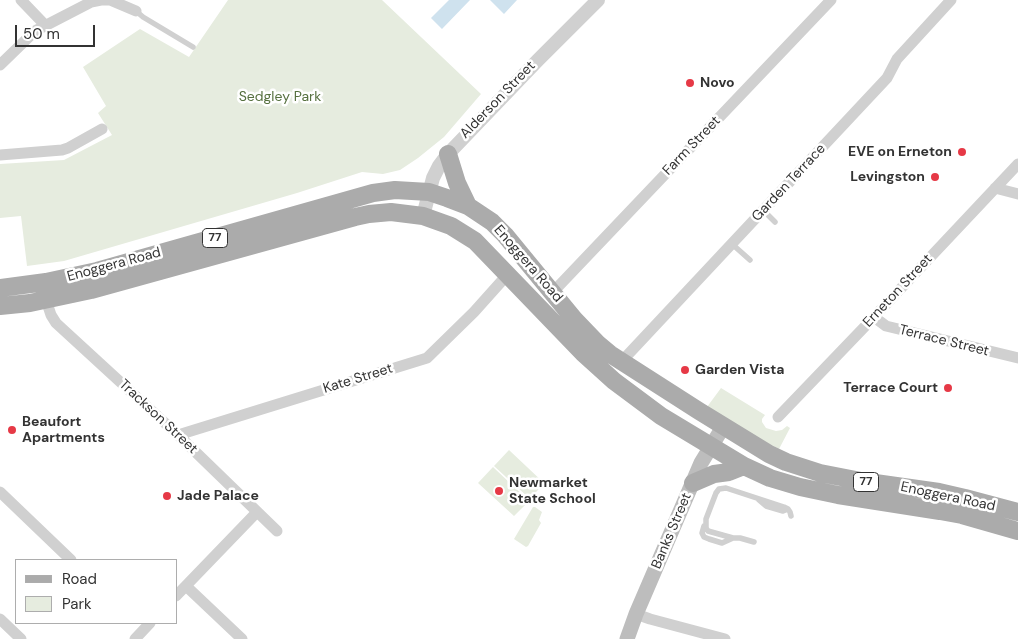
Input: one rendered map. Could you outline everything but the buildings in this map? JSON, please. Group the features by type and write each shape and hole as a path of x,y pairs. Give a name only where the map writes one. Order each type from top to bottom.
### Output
{"main road":[{"path":"448,154 455,178 468,206"},
{"name":"Enoggera Road","path":"0,288 46,282 96,271 373,194 395,190 429,192 468,206 499,228 587,334 604,349 621,362 723,427 769,454 786,462 820,473 939,492 1018,512"},
{"name":"Enoggera Road","path":"0,306 46,300 104,286 369,214 391,212 423,216 451,226 481,246 583,353 614,382 654,411 710,447 744,466 770,478 800,487 838,495 940,510 1018,531"},
{"name":"Banks Street","path":"627,639 692,483 710,447 723,427"},
{"path":"692,483 714,474 729,472 744,466"}],"street":[{"path":"21,0 45,25"},
{"path":"0,65 30,34 96,0 112,1 136,11"},
{"name":"Alderson Street","path":"423,216 435,173 448,154 598,0"},
{"name":"Farm Street","path":"552,292 831,0"},
{"name":"Garden Terrace","path":"621,362 887,78 897,59 951,0"},
{"path":"0,155 62,150 102,129"},
{"name":"Erneton Street","path":"778,417 1018,164"},
{"path":"995,188 1018,194"},
{"name":"Kate Street","path":"178,435 427,358 474,312 508,274"},
{"name":"Trackson Street","path":"46,300 56,323 178,435 277,531"},
{"name":"Terrace Street","path":"874,317 886,326 1018,358"},
{"path":"0,492 70,559"},
{"path":"178,594 257,512"},
{"path":"186,586 242,639"},
{"path":"636,614 725,639"},
{"path":"0,619 21,639"},
{"path":"135,639 143,625"}],"lane":[{"path":"136,11 192,47"},
{"path":"763,210 775,222"},
{"path":"732,244 750,260"},
{"path":"754,542 708,531 705,524 718,489 726,488 757,498 766,506 783,512 788,509 790,516"}],"green space":[{"name":"Sedgley Park","path":"228,0 382,0 481,94 444,137 400,170 383,174 362,172 297,193 64,261 27,266 21,216 0,218 0,164 64,160 112,135 98,113 106,106 83,67 140,29 189,57"},
{"path":"721,388 765,415 762,422 766,428 776,431 782,430 787,426 790,428 779,449 707,407"},
{"path":"509,450 544,483 530,499 494,466"},
{"path":"493,467 529,501 514,516 478,483"},
{"path":"533,507 542,512 539,520 541,523 526,547 514,539"}],"water":[{"path":"449,0 470,0 442,29 431,18"},
{"path":"490,0 517,0 504,14"}],"place":[{"name":"Novo","path":"690,83"},
{"name":"EVE on Erneton","path":"962,152"},
{"name":"Levingston","path":"935,177"},
{"name":"Garden Vista","path":"685,370"},
{"name":"Terrace Court","path":"948,388"},
{"name":"Beaufort Apartments","path":"12,430"},
{"name":"Newmarket State School","path":"499,491"},
{"name":"Jade Palace","path":"167,496"}]}
